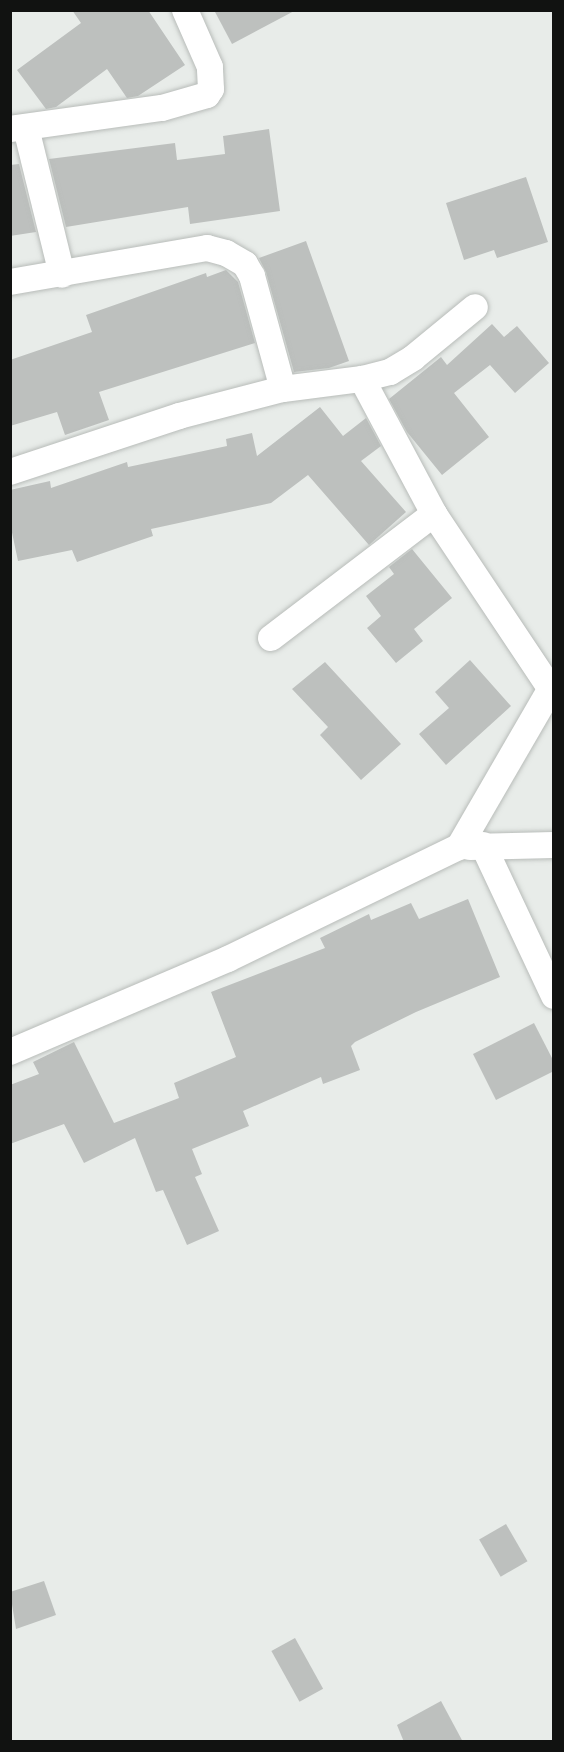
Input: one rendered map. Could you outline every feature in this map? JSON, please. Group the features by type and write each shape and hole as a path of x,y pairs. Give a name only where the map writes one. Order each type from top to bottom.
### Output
{"street":[{"path":"62,275 18,129 162,108 207,95 211,89 210,67 185,10"},
{"path":"10,282 62,275 207,248 226,253 244,264 252,276 283,389"},
{"path":"10,472 178,416 283,389 362,379 390,372 413,358 475,307"},
{"path":"362,379 434,514 551,686 471,846"},
{"path":"271,638 434,514"},
{"path":"10,1052 228,959 471,846 554,845"},
{"path":"471,846 554,996"}],"building":[{"path":"72,10 148,10 185,65 138,96 127,98 107,69 56,107 46,109 17,70 81,23"},
{"path":"214,10 296,10 232,44"},
{"path":"269,129 280,211 190,224 188,207 66,227 49,159 175,143 177,160 225,154 223,136"},
{"path":"19,164 36,232 10,236 10,165"},
{"path":"526,177 548,242 497,258 494,250 464,260 446,203"},
{"path":"306,241 349,361 329,368 294,372 266,272 259,258"},
{"path":"226,270 238,282 255,343 99,392 109,420 65,435 57,412 10,426 10,360 92,332 86,315 206,273 207,277"},
{"path":"492,324 504,337 517,326 549,363 515,393 490,365 454,393 489,437 442,475 407,432 389,399 441,357 447,365"},
{"path":"320,407 343,436 366,418 381,446 361,461 406,512 369,545 308,475 271,503 151,529 153,536 77,562 72,550 18,561 10,523 10,490 50,481 51,488 127,462 128,467 227,446 226,439 252,433 257,456"},
{"path":"412,549 452,598 414,629 423,641 396,663 367,628 381,616 366,596 394,574 389,567"},
{"path":"470,660 511,706 446,765 419,734 449,708 435,692"},
{"path":"325,662 401,744 361,780 320,735 328,727 292,689"},
{"path":"468,899 500,977 416,1012 355,1042 351,1046 360,1070 323,1084 321,1077 243,1111 249,1126 192,1149 202,1174 195,1177 219,1231 187,1245 163,1190 156,1192 135,1138 84,1163 64,1124 10,1144 10,1085 39,1074 33,1062 74,1042 114,1123 179,1098 174,1083 236,1057 211,992 325,948 320,938 369,914 371,920 411,903 419,919"},
{"path":"534,1023 554,1062 554,1071 496,1100 473,1054"},
{"path":"506,1524 528,1561 501,1577 479,1540"},
{"path":"44,1581 56,1615 16,1629 10,1592"},
{"path":"295,1638 323,1689 300,1702 271,1651"},
{"path":"441,1701 463,1742 404,1742 397,1725"}]}
